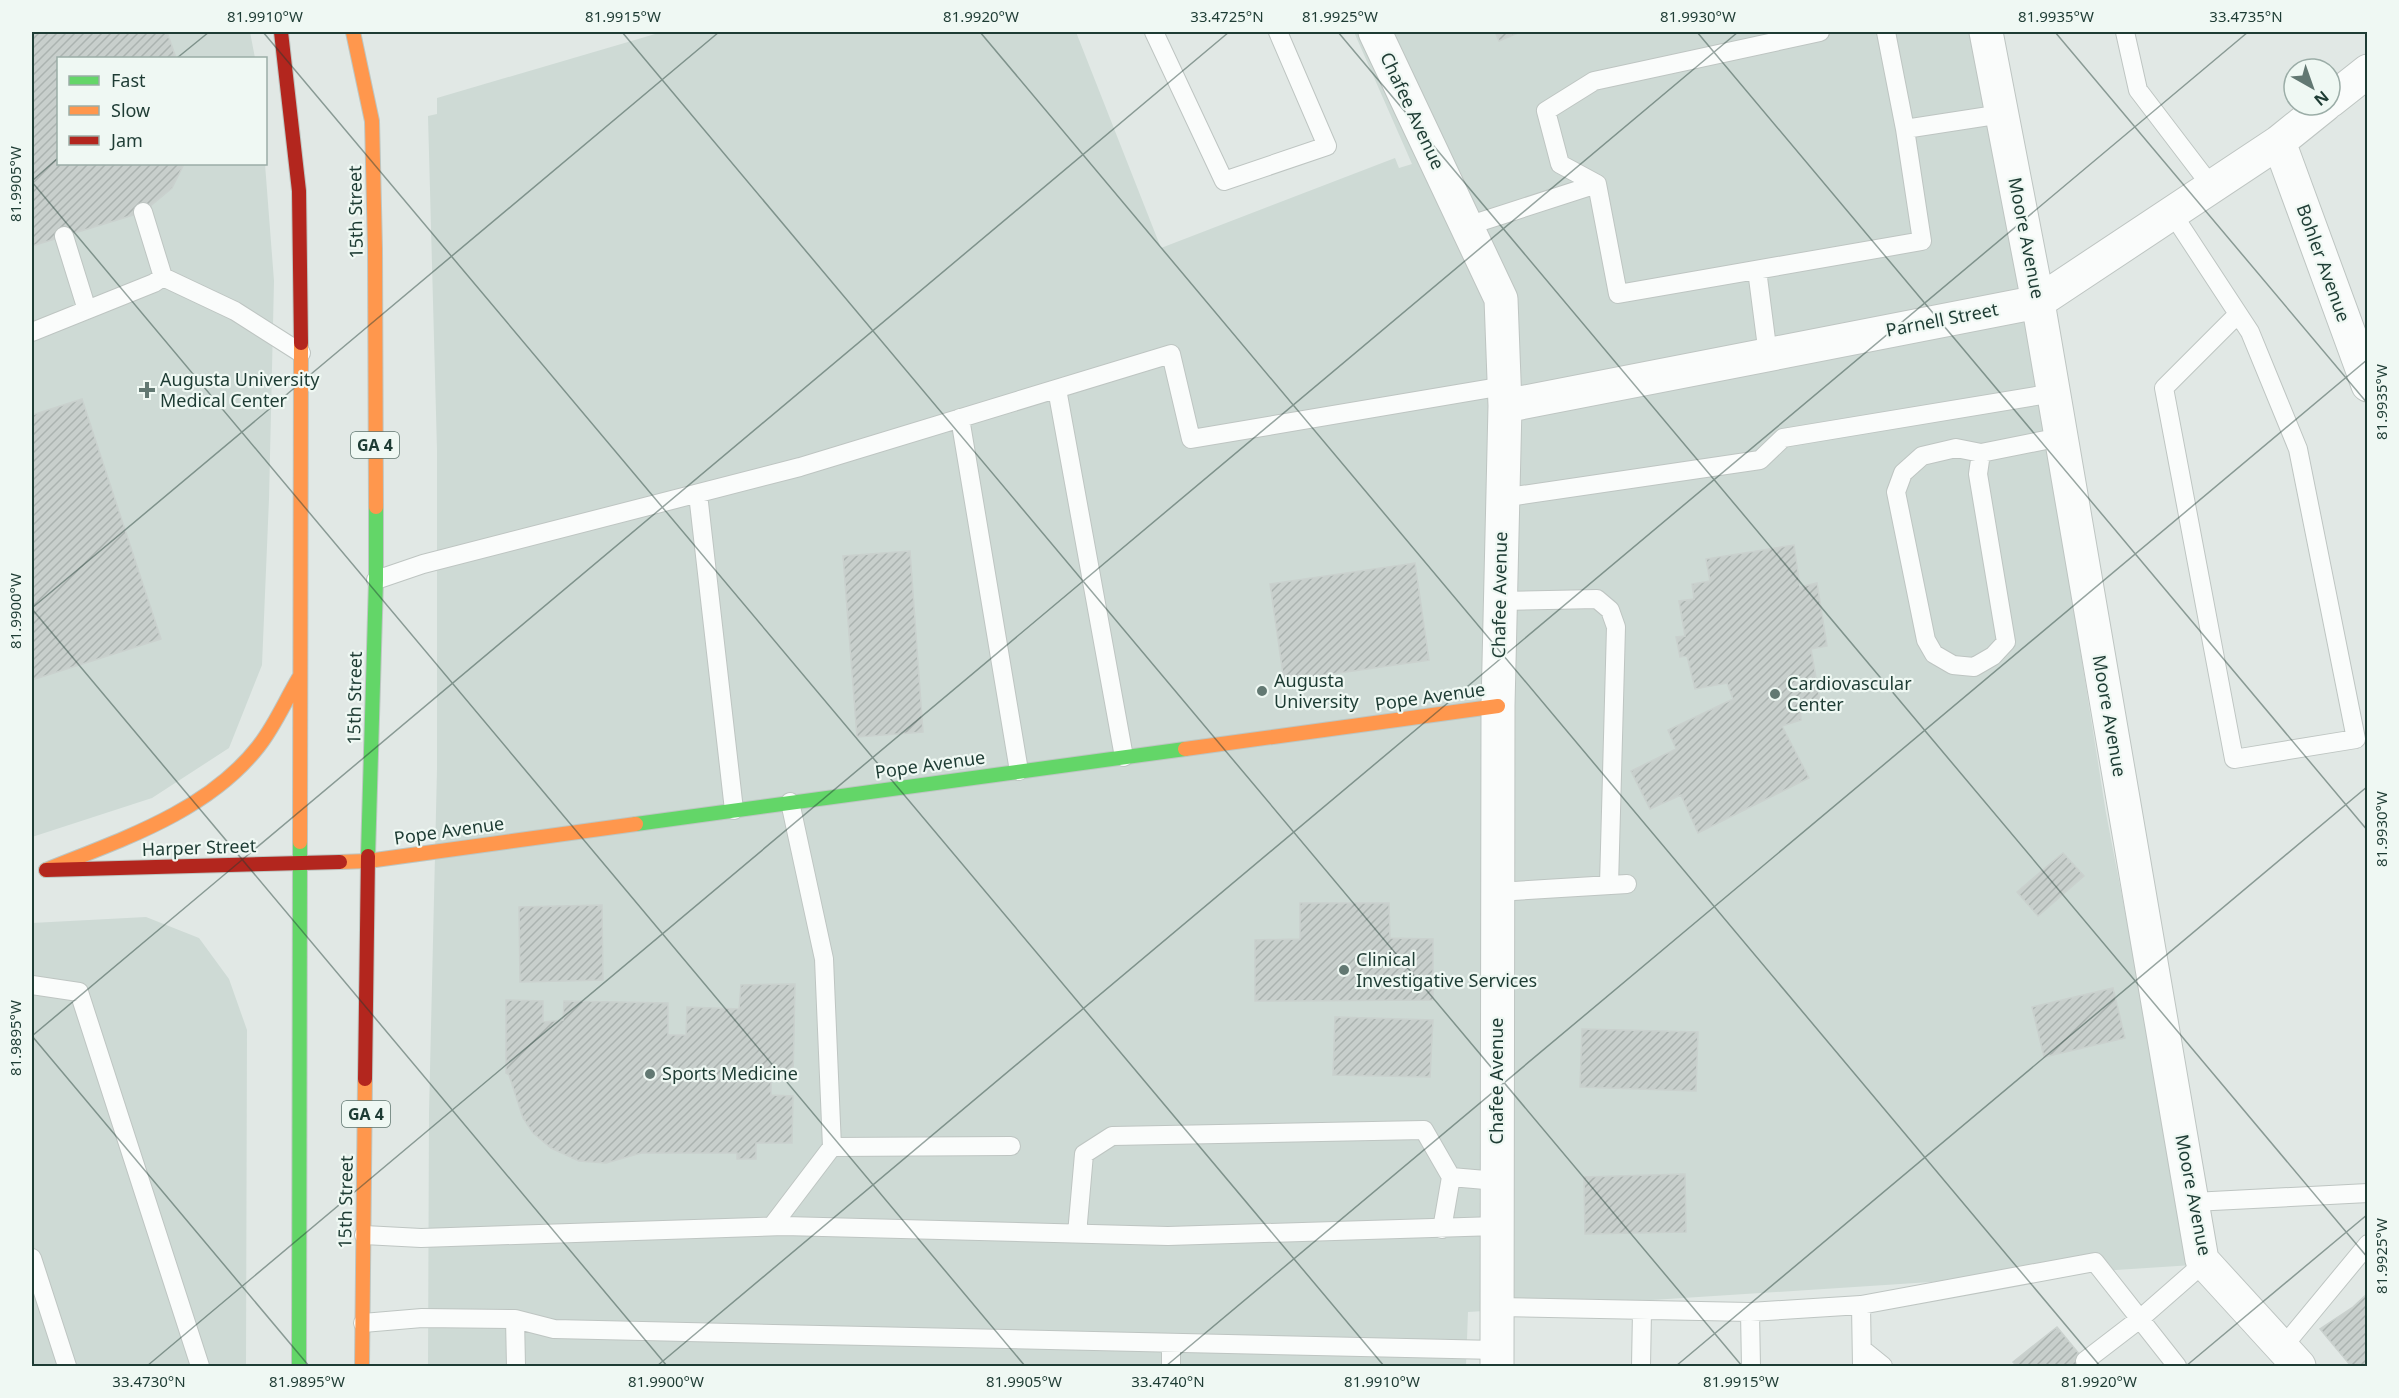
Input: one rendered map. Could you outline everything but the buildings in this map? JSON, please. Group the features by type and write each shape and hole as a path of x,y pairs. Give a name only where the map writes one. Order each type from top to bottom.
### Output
{"main road":[{"path":"281,32 299,191 302,353 299,1366"},
{"name":"15th Street","path":"353,32 372,121 375,249 376,580 368,861 362,1366"},
{"path":"38,870 169,818 231,776 258,748 301,675"},
{"name":"Pope Avenue","path":"368,861 1498,706"},
{"name":"Harper Street","path":"38,870 368,861"}],"street":[{"name":"Chafee Avenue","path":"1375,32 1501,299 1504,396 1498,706 1497,1358"},
{"name":"Moore Avenue","path":"1986,32 2038,302 2202,1260 2291,1357"},
{"path":"2342,91 2367,71"},
{"name":"Parnell Street","path":"1504,396 1768,355 2038,302 2279,142 2310,117"},
{"name":"Bohler Avenue","path":"2279,142 2367,385"}],"lane":[{"path":"1154,32 1224,181 1327,146 1278,32"},
{"path":"1597,184 1560,164 1546,111 1594,81 1820,32"},
{"path":"1597,184 1618,294 1922,241 1905,129 1886,32"},
{"path":"2124,32 2138,90 2212,187"},
{"path":"1905,129 2002,114"},
{"path":"1467,226 1597,184"},
{"path":"143,212 163,277 234,311 302,353"},
{"path":"2172,213 2250,332 2298,449 2356,739 2234,759 2163,388 2238,314"},
{"path":"64,236 87,310"},
{"path":"1757,270 1768,355"},
{"path":"34,327 87,310 154,283 163,277"},
{"path":"376,580 423,564 800,467 1171,354 1191,439 1504,396"},
{"path":"1057,389 1124,757"},
{"path":"1502,498 1760,460 1783,438 2054,393"},
{"path":"960,418 1019,771"},
{"path":"1981,453 1978,474 2006,642 1993,656 1974,667 1953,665 1934,654 1926,640 1896,492 1903,473 1922,456 1956,448 1981,453 2061,437"},
{"path":"698,494 734,810"},
{"path":"1497,892 1618,885 1616,627 1610,609 1597,599 1500,601"},
{"path":"772,1226 832,1147 824,959 790,802"},
{"path":"32,985 79,993 200,1366"},
{"path":"1077,1234 1084,1154 1112,1136 1424,1130 1451,1177 1442,1228"},
{"path":"832,1147 1011,1146"},
{"path":"1451,1177 1497,1181"},
{"path":"2193,1202 2367,1193"},
{"path":"364,1235 421,1238 772,1226 1168,1236 1497,1226"},
{"path":"2291,1357 2367,1244"},
{"path":"32,1258 35,1283 67,1366"},
{"path":"1497,1307 1750,1312 1861,1305 2095,1262 2176,1366"},
{"path":"2085,1361 2140,1318 2205,1262"},
{"path":"1861,1305 1862,1358 1883,1366"},
{"path":"1641,1366 1642,1311"},
{"path":"1750,1312 1751,1366"},
{"path":"363,1323 422,1318 515,1319 554,1329 1171,1344 1497,1358"},
{"path":"515,1319 516,1366"},
{"path":"1171,1344 1171,1366"}],"shaded area":[{"name":"Augusta University Medical Center","path":"32,32 250,32 255,57 57,57 57,165 265,165 274,281 269,499 262,665 229,748 152,798 32,837"},
{"name":"Augusta University","path":"662,32 1076,32 1161,248 1395,158 1399,168 1412,164 1354,32 1969,32 2031,339 2106,813 2193,1265 1468,1312 1466,1366 428,1366 429,1113 437,769 437,450 428,116 437,114 437,98"},
{"path":"146,917 199,938 229,979 247,1030 246,1366 32,1366 32,923"}],"traffic: fast":[{"path":"368,856 376,507"},
{"path":"636,824 1185,749"},
{"path":"299,1366 300,842"}],"traffic: slow":[{"path":"353,32 372,121 376,507"},
{"path":"300,842 301,343"},
{"path":"46,870 161,822 214,789 237,770 258,747 300,676"},
{"path":"1185,749 1498,706"},
{"path":"340,862 368,861 636,824"},
{"path":"362,1366 365,1079"}],"traffic: jam":[{"path":"281,32 299,191 301,343"},
{"path":"365,1079 368,856"},
{"path":"46,870 340,862"}],"place":[{"name":"Augusta University Medical Center","path":"147,390"},
{"name":"Augusta University","path":"1262,691"},
{"name":"Cardiovascular Center","path":"1775,694"},
{"name":"Clinical Investigative Services","path":"1344,970"},
{"name":"Sports Medicine","path":"650,1074"}]}
